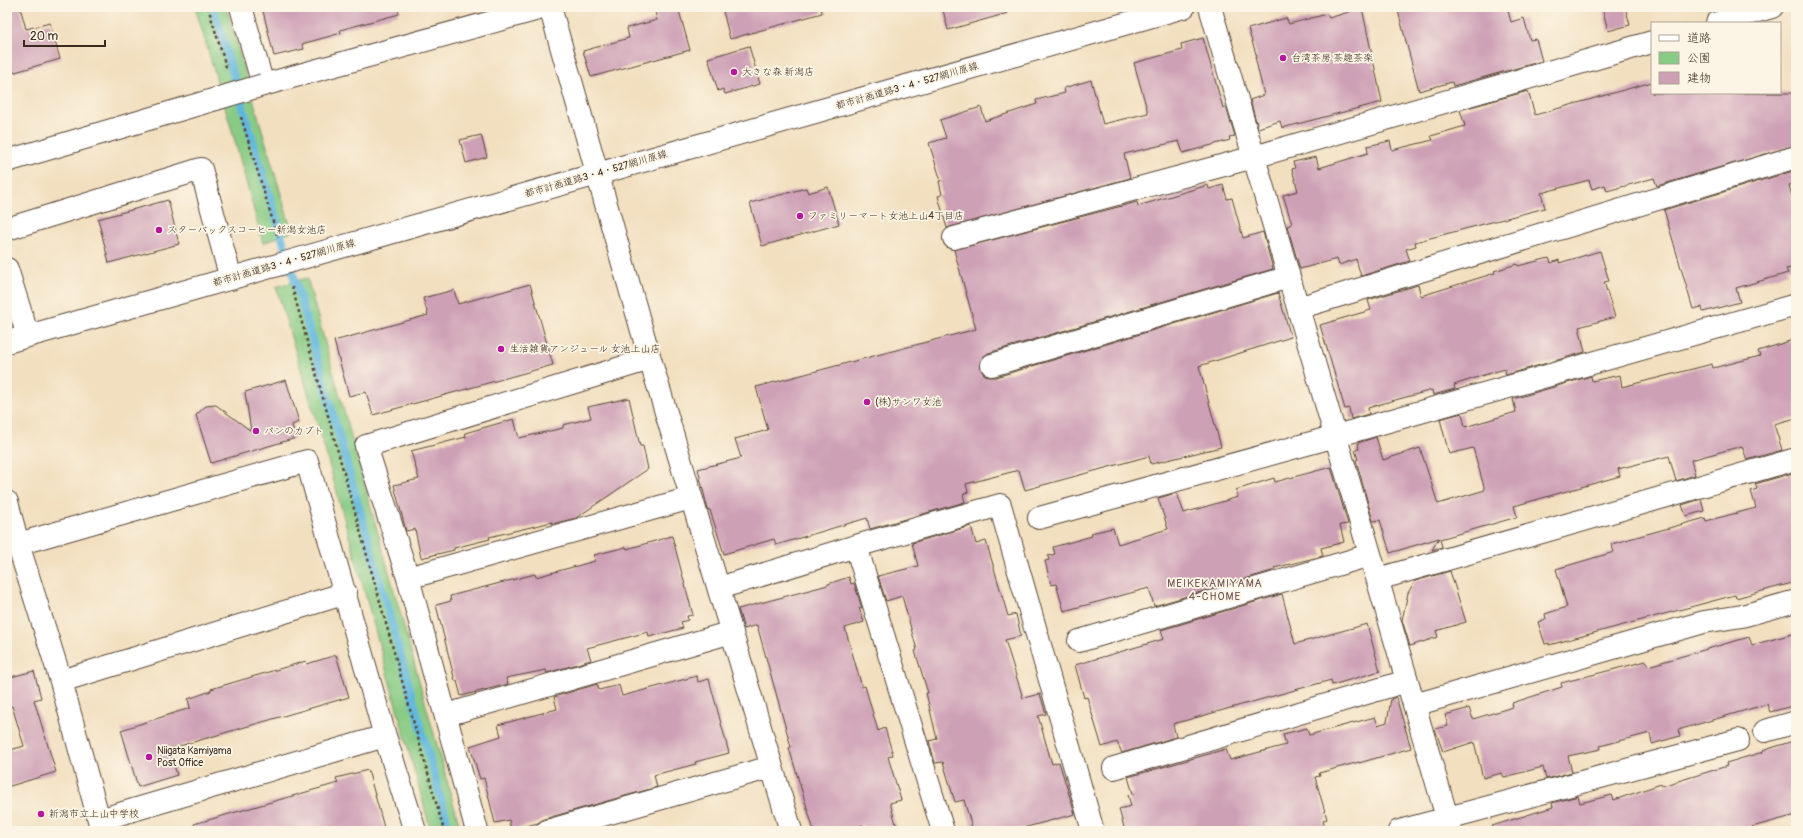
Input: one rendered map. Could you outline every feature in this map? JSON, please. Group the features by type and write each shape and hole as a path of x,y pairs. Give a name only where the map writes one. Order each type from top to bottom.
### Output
{"street":[{"path":"241,7 264,84"},
{"path":"7,161 264,84 546,7"},
{"path":"550,7 650,359 790,831"},
{"name":"都市計画道路3・4・527網川原線","path":"7,342 1184,7"},
{"path":"1210,7 1449,824"},
{"path":"1720,22 1772,7"},
{"path":"954,238 1254,157 1651,42"},
{"path":"1298,308 1796,157"},
{"path":"7,229 201,169 230,279"},
{"path":"7,269 28,336"},
{"path":"992,365 1289,277"},
{"path":"1039,518 1336,436 1796,305"},
{"path":"477,831 408,578 366,446 650,359"},
{"path":"1378,579 1796,459"},
{"path":"18,544 307,461 346,593 385,736 415,831"},
{"path":"408,578 691,498"},
{"path":"7,502 18,544 61,681 101,826 385,736"},
{"path":"719,588 856,546 1000,506 1093,831"},
{"path":"856,546 943,831"},
{"path":"1079,641 1370,555"},
{"path":"61,681 346,593"},
{"path":"1414,705 1704,622 1742,616 1796,601"},
{"path":"446,715 732,632"},
{"path":"1114,768 1407,681"},
{"path":"1766,731 1796,722"},
{"path":"1399,831 1449,824 1738,740"},
{"path":"547,831 772,768"}],"path":[{"path":"208,7 228,75"},
{"path":"240,112 285,263 444,831"}],"green space":[{"path":"195,7 226,7 292,232 263,243 233,134"},
{"path":"307,278 461,831 431,831 324,446 276,287"}],"building":[{"path":"7,7 20,7 26,29 50,23 60,59 12,73 7,56"},
{"path":"280,7 398,7 399,14 340,30 341,33 302,44 304,49 274,56 263,11"},
{"path":"670,7 678,7 690,50 591,77 583,51 629,38 627,28 657,20 655,11"},
{"path":"722,7 821,7 822,13 730,39"},
{"path":"954,7 1007,7 1008,13 948,30 943,10"},
{"path":"1397,7 1507,7 1511,22 1524,18 1530,40 1536,39 1542,61 1453,86 1452,82 1419,91"},
{"path":"1602,7 1625,7 1630,25 1608,31"},
{"path":"1362,8 1382,102 1282,128 1280,121 1258,128 1250,100 1264,95 1255,57 1257,57 1248,29 1286,18 1289,24 1327,14 1329,18"},
{"path":"1203,38 1223,108 1226,107 1235,136 1229,137 1230,140 1183,153 1179,141 1124,154 1130,178 947,228 938,196 942,195 939,181 941,181 929,143 946,138 940,120 981,107 985,121 1037,104 1036,100 1065,93 1064,88 1091,80 1103,124 1148,113 1134,63 1182,50 1181,44"},
{"name":"大きな森 新潟店","path":"749,46 760,84 725,94 723,89 718,91 708,58"},
{"path":"1651,82 1651,94 1796,93 1796,145 1657,186 1654,178 1607,191 1605,185 1592,189 1589,180 1541,193 1545,208 1415,242 1416,246 1406,249 1410,261 1361,276 1356,259 1339,265 1337,259 1300,269 1287,226 1292,224 1283,195 1298,191 1292,169 1295,168 1293,162 1316,157 1319,168 1368,153 1367,146 1390,141 1392,150 1433,140 1431,136 1465,126 1460,110 1528,91 1535,115"},
{"path":"481,135 487,157 466,163 460,140"},
{"path":"1796,170 1796,184 1789,185 1796,211 1796,267 1786,269 1788,273 1736,288 1740,302 1703,312 1702,307 1693,309 1664,210"},
{"path":"1208,185 1209,189 1223,185 1227,199 1232,198 1243,238 1263,232 1273,269 988,353 980,362 980,368 984,374 989,377 996,377 1278,293 1291,337 1199,366 1221,447 1151,464 1149,456 1025,490 1019,470 966,484 968,492 963,494 965,502 870,529 867,518 776,545 774,539 724,554 710,510 708,510 698,469 741,458 735,439 768,430 756,387 976,329 954,250 1137,202 1138,206"},
{"path":"828,187 839,224 762,246 750,203 806,188 808,193"},
{"path":"168,200 179,244 109,263 98,219"},
{"path":"1600,251 1609,281 1604,282 1615,317 1579,327 1585,352 1506,375 1505,369 1454,385 1455,389 1433,395 1432,390 1388,402 1368,408 1369,414 1351,419 1349,408 1345,409 1320,325 1371,310 1368,300 1418,285 1421,296 1495,273 1494,271 1517,264 1518,266 1549,258 1551,263 1559,260 1559,263"},
{"path":"530,284 553,365 373,415 366,392 349,396 334,341 428,315 423,298 454,290 458,304"},
{"path":"1796,339 1796,418 1774,424 1782,450 1747,460 1742,446 1691,460 1695,475 1676,481 1669,456 1618,469 1620,476 1514,506 1517,517 1440,539 1442,547 1432,550 1439,538 1390,553 1380,520 1373,521 1356,460 1358,459 1355,450 1359,449 1358,443 1376,437 1383,460 1420,448 1438,504 1485,490 1473,448 1449,454 1440,419 1462,413 1465,427 1516,412 1513,399 1591,376 1592,381 1620,375 1622,387 1712,364 1713,368 1760,356 1758,351"},
{"path":"286,380 299,422 292,425 296,438 211,463 196,415 206,406 216,405 251,431 245,392"},
{"path":"629,398 640,446 643,446 648,469 576,518 552,524 552,522 489,537 490,539 421,558 415,529 406,531 394,485 419,479 411,451 466,437 465,433 514,419 519,438 563,428 563,425 591,418 588,407"},
{"path":"1331,467 1348,524 1340,525 1344,542 1321,548 1323,556 1274,568 1275,570 1154,606 1149,588 1064,611 1056,584 1051,585 1045,561 1049,560 1048,556 1055,554 1053,547 1092,536 1091,533 1113,528 1118,544 1168,529 1158,498 1177,493 1184,513 1238,497 1236,490 1274,478 1275,482"},
{"path":"1796,472 1796,582 1736,598 1735,595 1549,645 1549,643 1545,644 1538,622 1546,619 1545,614 1567,607 1556,569 1614,552 1611,544 1705,518 1706,521 1756,508 1751,491 1757,489 1755,484"},
{"path":"1701,499 1704,511 1686,516 1682,505"},
{"path":"971,526 976,544 986,541 1008,616 1016,614 1021,636 1005,640 1023,698 1040,694 1046,714 1038,716 1052,764 1059,762 1075,814 1012,831 973,831 964,800 955,802 943,762 935,763 929,741 937,739 926,693 928,693 915,651 917,650 902,596 886,601 878,576 918,566 912,543"},
{"path":"672,536 693,615 687,616 688,620 681,622 683,628 649,637 648,632 587,648 591,660 547,673 546,670 506,678 508,684 461,696 457,681 455,681 436,605 451,601 450,596 535,574 536,577 595,561 594,555 626,547 627,549"},
{"path":"1450,571 1466,622 1436,631 1438,637 1410,646 1402,620 1408,593 1415,581"},
{"path":"849,577 851,584 854,583 862,608 859,608 864,622 845,628 862,687 865,686 878,731 885,728 893,755 888,757 901,800 890,803 898,831 865,831 863,825 844,831 814,831 789,748 791,747 757,625 744,629 738,609 828,585"},
{"path":"1282,594 1295,644 1367,624 1380,671 1332,685 1331,680 1173,724 1176,737 1122,753 1117,742 1102,747 1087,697 1084,698 1075,665 1164,639 1161,630"},
{"path":"1796,633 1796,705 1770,712 1767,704 1678,730 1680,736 1652,744 1650,733 1600,746 1601,749 1568,756 1572,772 1546,779 1543,767 1504,777 1502,773 1483,778 1474,742 1443,752 1435,729 1448,726 1445,715 1469,708 1473,719 1513,707 1512,703 1562,687 1561,683 1646,661 1648,666 1749,637 1752,645"},
{"path":"336,655 349,697 169,749 177,775 138,787 121,730 190,708 188,699 211,691 211,689 306,661 307,664"},
{"path":"34,671 41,698 34,700 56,772 7,787 7,751 24,746 12,706 7,707 7,678"},
{"path":"697,676 698,682 709,679 729,753 695,762 696,764 654,775 657,787 544,819 538,823 511,830 509,820 495,823 484,778 480,779 470,746 501,736 498,725 557,709 554,697 597,684 599,690 619,685 622,696"},
{"path":"1396,697 1411,748 1319,773 1320,776 1315,777 1327,819 1323,821 1326,831 1125,831 1119,809 1131,806 1128,795 1133,794 1128,777 1226,749 1230,760 1286,745 1283,734 1307,728 1309,735 1375,717 1378,725 1387,722 1391,699"},
{"path":"1796,740 1796,815 1752,827 1754,831 1492,831 1492,826 1553,807 1552,803 1578,796 1580,803 1612,795 1614,800 1661,784 1662,786 1727,766 1726,763"},
{"path":"368,770 385,831 195,831 194,824 338,783 336,778"}],"waterway":[{"path":"213,7 303,308 450,831"}],"place":[{"name":"台湾茶房 茶趣茶楽","path":"1283,58"},
{"name":"大きな森 新潟店","path":"734,72"},
{"name":"ファミリーマート女池上山4丁目店","path":"800,216"},
{"name":"スターバックスコーヒー新潟女池店","path":"159,230"},
{"name":"生活雑貨アンジュール 女池上山店","path":"501,349"},
{"name":"(株)サンワ女池","path":"867,402"},
{"name":"パンのカブト","path":"256,431"},
{"name":"Niigata Kamiyama Post Office","path":"149,757"},
{"name":"新潟市立上山中学校","path":"41,814"}],"district":[{"name":"MEIKEKAMIYAMA 4-CHOME","path":"1215,589"}]}
